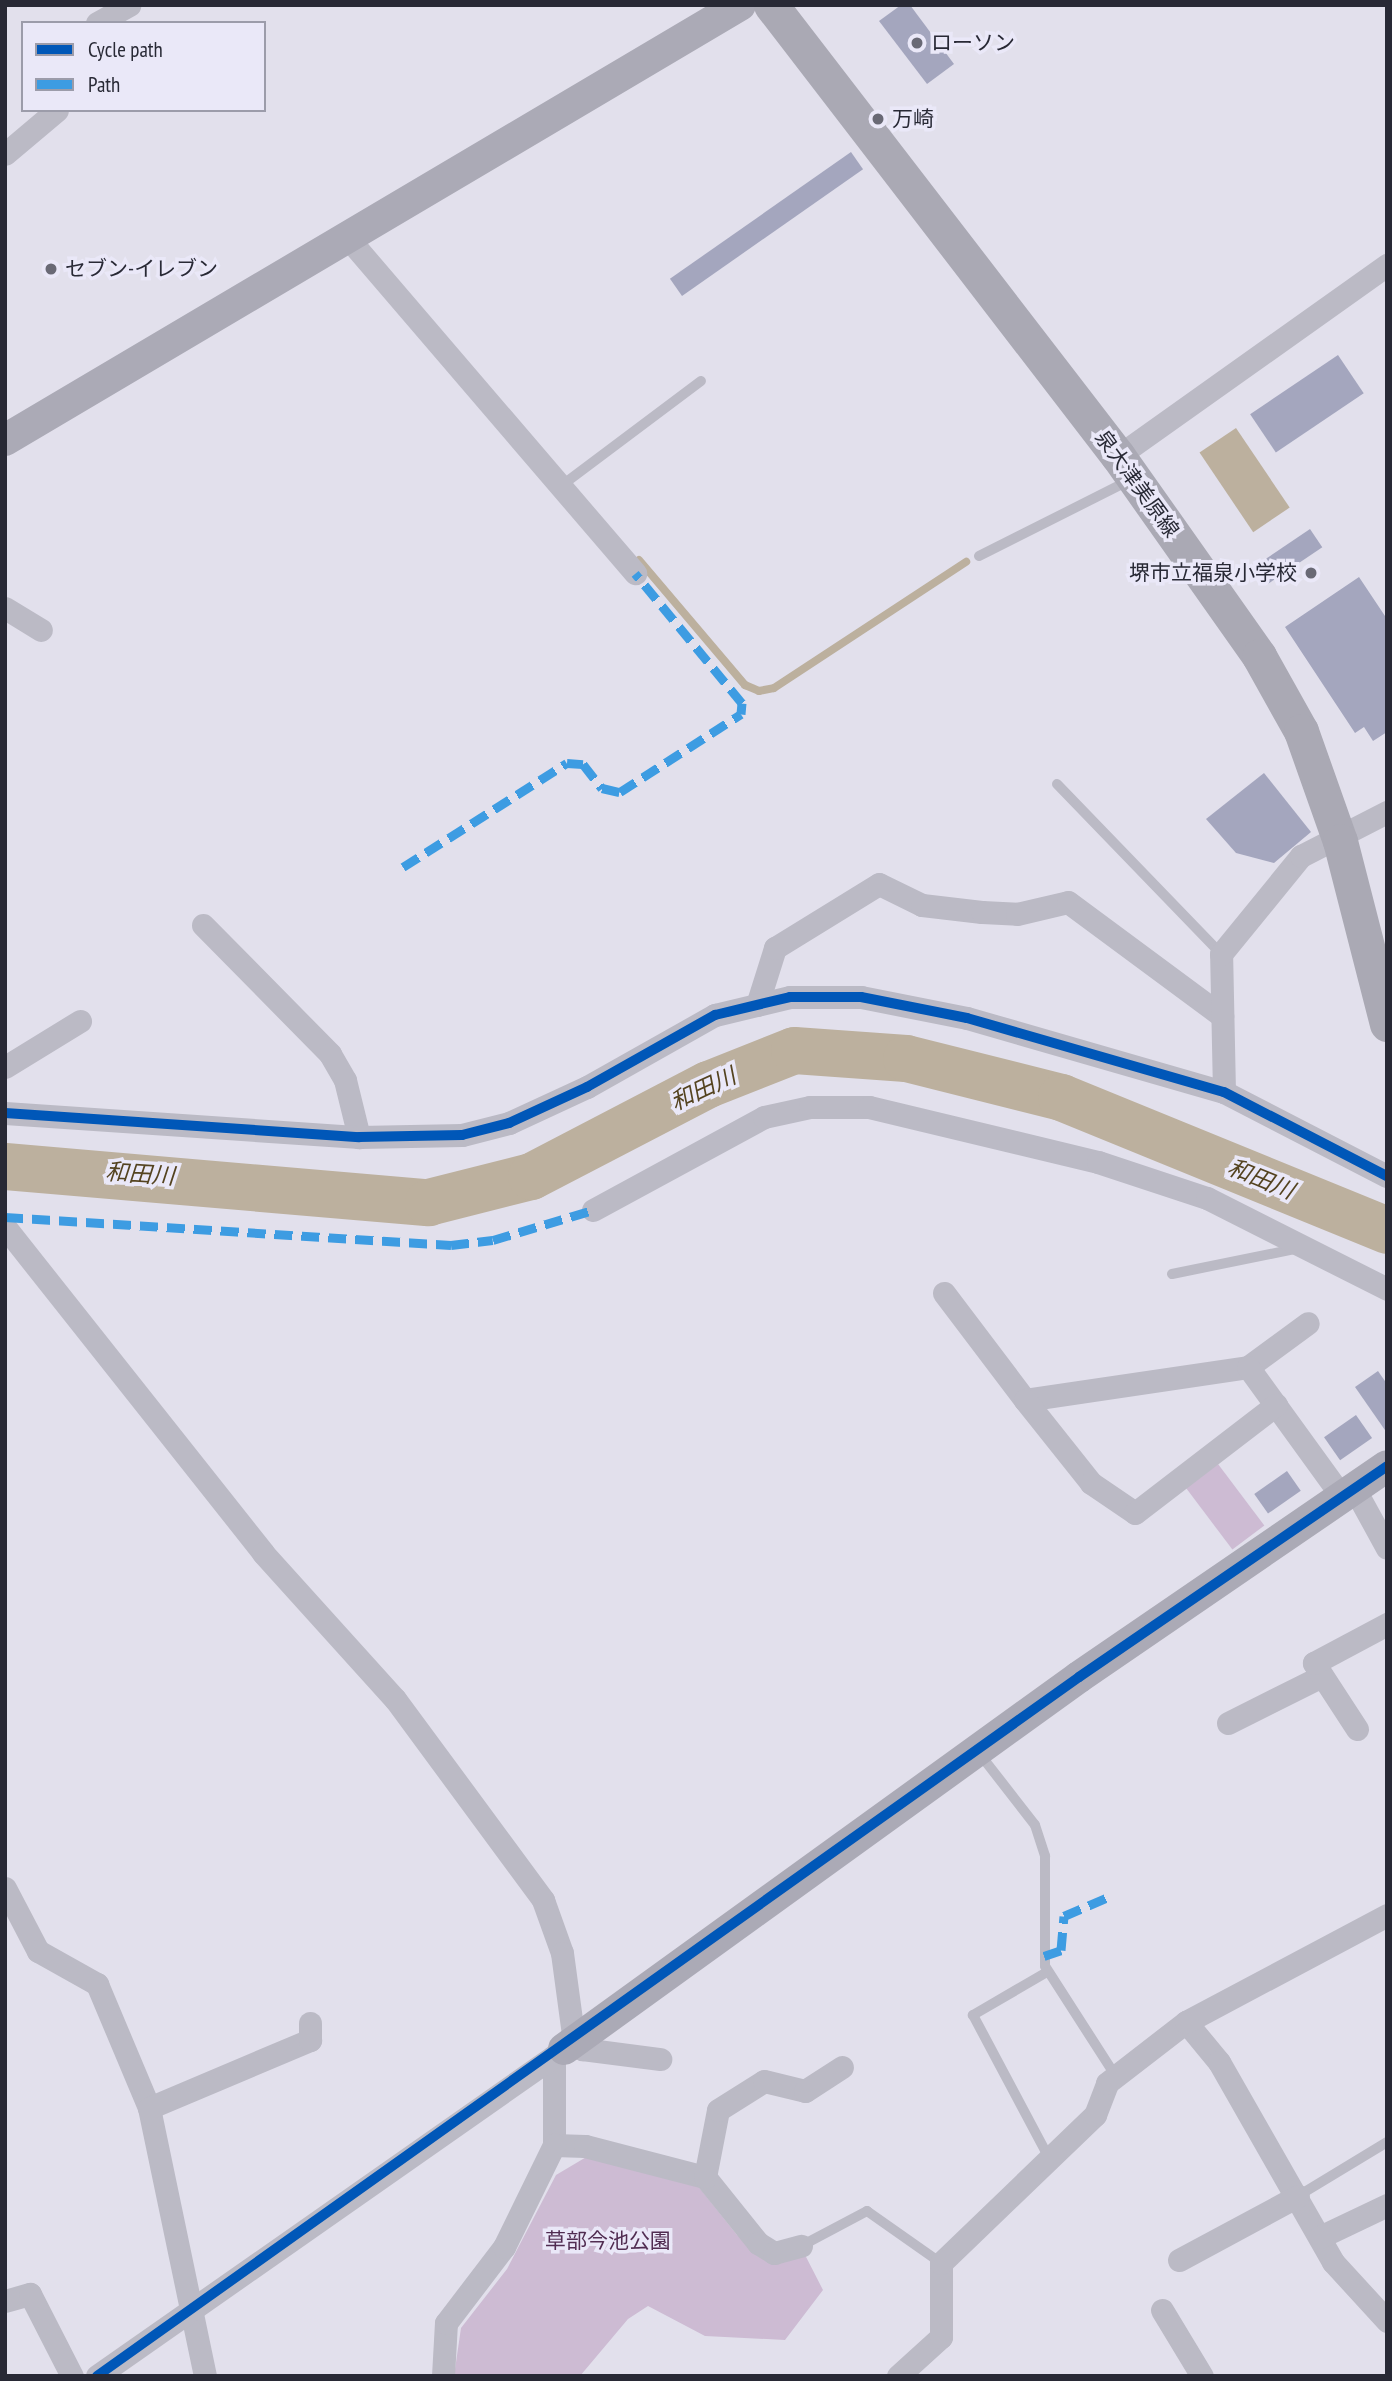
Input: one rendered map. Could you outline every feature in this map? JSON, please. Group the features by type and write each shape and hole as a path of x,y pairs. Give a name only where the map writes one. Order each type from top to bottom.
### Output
{"main road":[{"name":"泉大津美原線","path":"771,5 1126,467 1259,656 1301,732 1340,841 1387,1024"}],"street":[{"path":"101,21 129,5"},
{"path":"5,440 740,5"},
{"path":"5,155 55,112"},
{"path":"347,237 635,573"},
{"path":"1126,467 1387,265"},
{"path":"5,608 41,630"},
{"path":"1224,1092 1221,954 1275,879 1301,856 1340,841 1387,812"},
{"path":"757,1005 775,948 879,884 922,905 982,912 1017,914 1068,902 1222,1016"},
{"path":"203,925 330,1054 345,1080 359,1137"},
{"path":"5,1113 359,1137 462,1135 509,1123 715,1015 790,997 861,997 967,1018 1224,1092 1387,1176"},
{"path":"5,1066 80,1021"},
{"path":"593,1210 764,1118 810,1107 869,1107 1098,1162 1207,1198 1300,1248 1387,1289"},
{"path":"5,1227 263,1553 395,1699 543,1900 562,1953 564,2049 554,2145 504,2247 446,2323 443,2376"},
{"path":"944,1293 1091,1483 1135,1513 1276,1405"},
{"path":"1025,1400 1248,1367 1308,1324"},
{"path":"1248,1367 1348,1493 1387,1548"},
{"path":"97,2376 564,2049 977,1751 1387,1466"},
{"path":"1357,1729 1314,1663 1387,1624"},
{"path":"1228,1723 1322,1676"},
{"path":"5,1888 38,1951 97,1984 149,2108 195,2307 205,2376"},
{"path":"898,2376 941,2337 941,2263 1048,2156 1095,2115 1115,2075 1186,2022 1387,1915"},
{"path":"1186,2022 1219,2062 1320,2237 1387,2321"},
{"path":"149,2108 310,2040 310,2023"},
{"path":"564,2049 660,2059"},
{"path":"705,2177 718,2110 764,2081 805,2091 842,2067"},
{"path":"554,2145 585,2146 705,2177 758,2243 774,2253 801,2246"},
{"path":"1179,2260 1298,2196"},
{"path":"1320,2237 1384,2211"},
{"path":"5,2301 30,2294 72,2376"},
{"path":"1162,2310 1202,2376"}],"lane":[{"path":"561,486 701,381"},
{"path":"979,556 1126,467"},
{"path":"1057,784 1221,954"},
{"path":"1172,1275 1300,1248"},
{"path":"977,1751 1035,1825 1045,1856 1047,1972 1115,2075"},
{"path":"1047,1972 973,2015 1048,2156"},
{"path":"1298,2196 1387,2141"},
{"path":"801,2246 867,2211 941,2263"}],"green space":[{"path":"1218,1464 1264,1525 1232,1550 1186,1488"},
{"name":"草部今池公園","path":"588,2156 698,2186 737,2235 767,2256 804,2253 823,2290 785,2340 705,2336 648,2306 628,2319 580,2376 454,2376 461,2328 507,2269 556,2175"}],"shaded area":[{"path":"1236,428 1290,508 1253,532 1200,453"}],"building":[{"name":"ローソン","path":"901,5 910,5 954,64 927,84 879,21"},
{"path":"851,152 863,169 682,296 670,279"},
{"path":"1338,355 1364,393 1276,452 1250,414"},
{"path":"1310,529 1322,547 1268,584 1256,565"},
{"path":"1359,577 1387,619 1387,732 1373,741 1364,727 1355,733 1285,627"},
{"path":"1264,773 1311,832 1274,863 1236,853 1206,819"},
{"path":"1378,1371 1387,1384 1387,1433 1355,1387"},
{"path":"1356,1415 1372,1438 1340,1460 1324,1437"},
{"path":"1287,1471 1301,1491 1268,1514 1254,1494"}],"waterway":[{"path":"639,560 745,685 759,691 774,688 966,562"},
{"name":"和田川","path":"5,1166 428,1202 531,1176 708,1084 794,1050 906,1058 1061,1097 1387,1230"}],"marked path":[{"path":"403,867 567,763 583,764 602,788 620,792 741,714 742,703 635,573"},
{"path":"5,1217 451,1245 493,1240 593,1210"},
{"path":"1044,1956 1061,1950 1064,1916 1106,1898"}],"cycle path":[{"path":"5,1113 359,1137 462,1135 509,1123 587,1087 715,1015 790,997 861,997 967,1018 1224,1092 1387,1176"},
{"path":"97,2376 1079,1677 1387,1466"}],"place":[{"name":"ローソン","path":"917,43"},
{"name":"万崎","path":"878,119"},
{"name":"セブン-イレブン","path":"51,269"},
{"name":"堺市立福泉小学校","path":"1311,573"}]}
